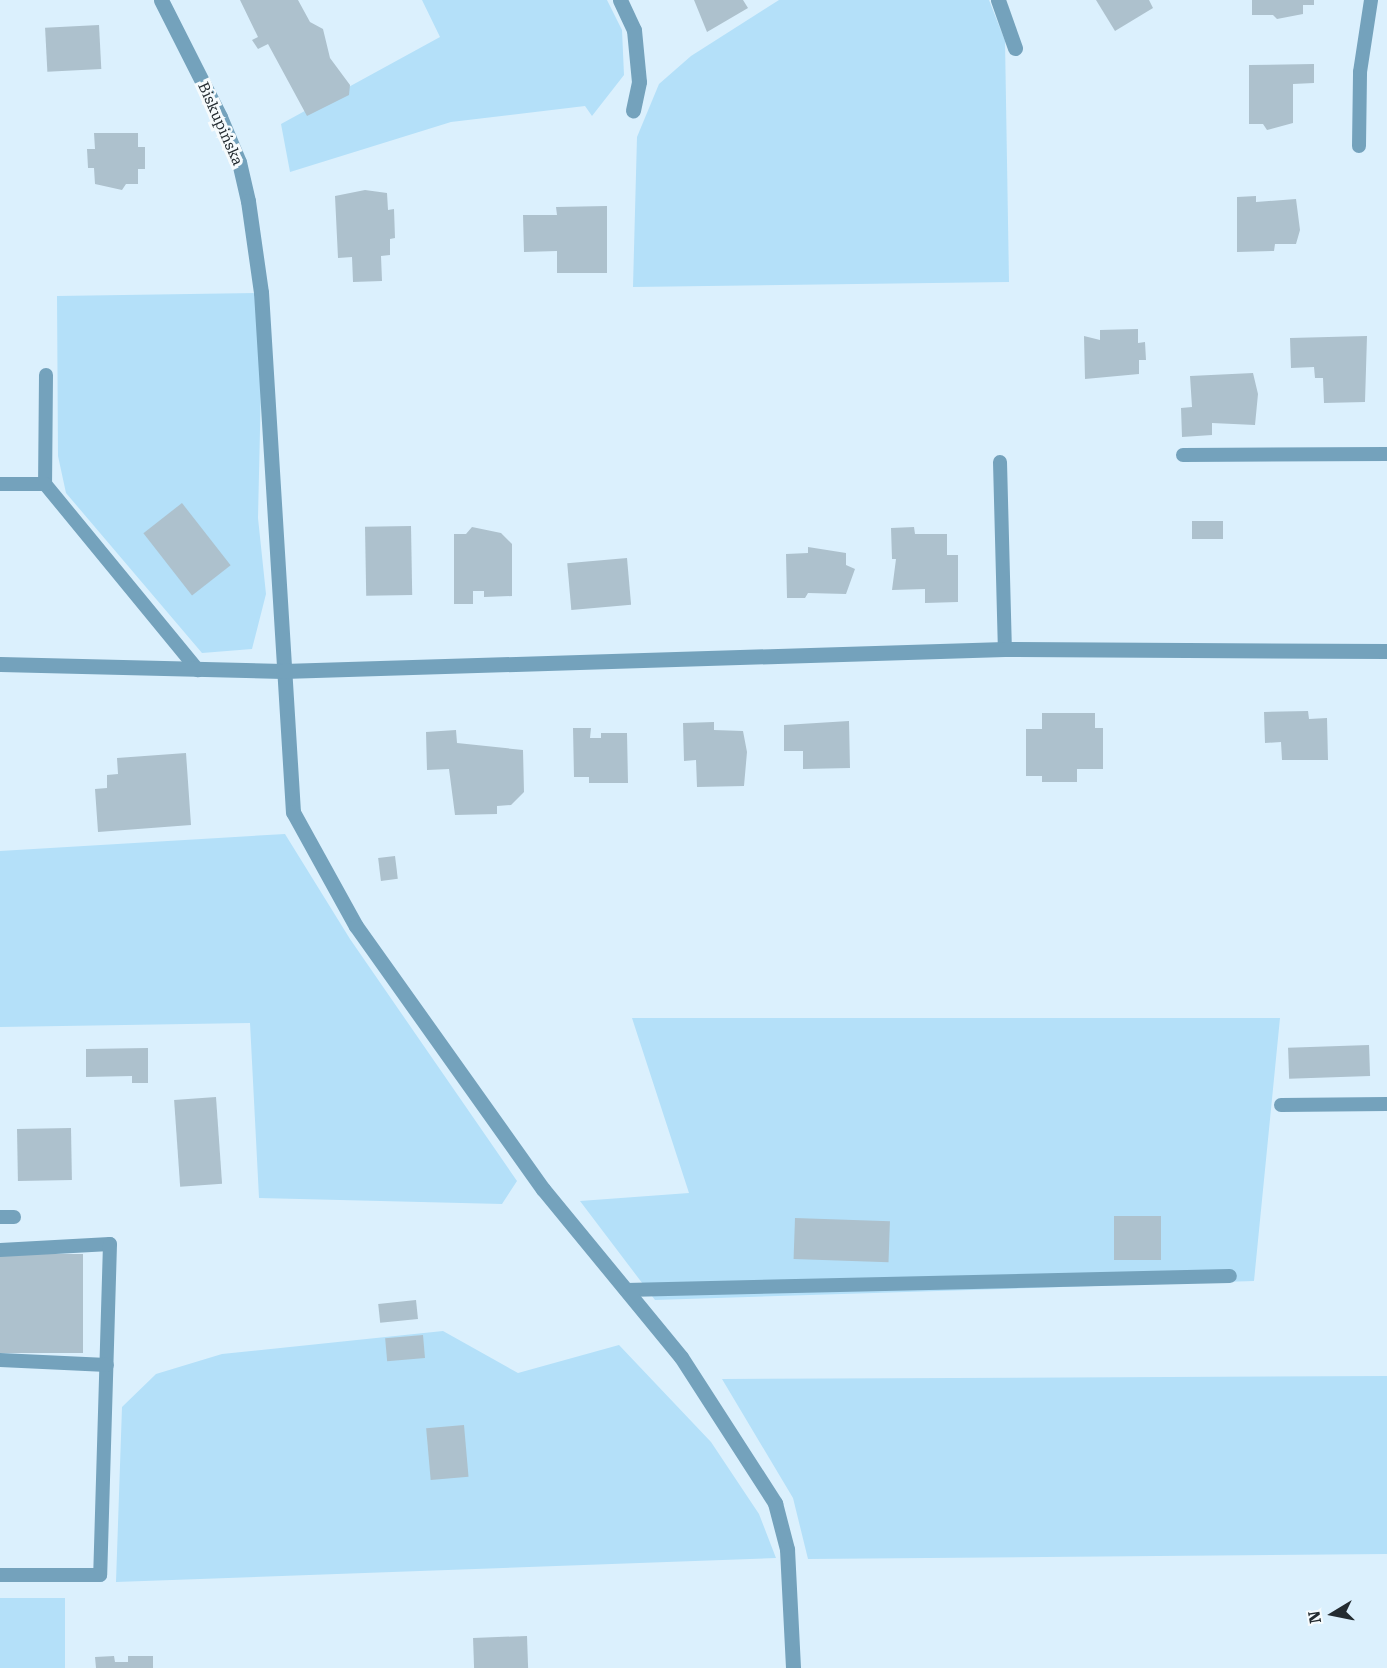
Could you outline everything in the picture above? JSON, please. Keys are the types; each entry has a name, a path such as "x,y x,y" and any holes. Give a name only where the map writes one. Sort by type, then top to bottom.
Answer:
{"street":[{"name":"Biskupińska","path":"161,0 239,162 261,292 293,812 357,926 523,1162 681,1357 775,1503 787,1549 793,1668"},
{"path":"620,0 634,30 639,82 633,110"},
{"path":"998,0 1015,48"},
{"path":"0,664 283,671 1005,649 1387,651"}],"lane":[{"path":"1359,146 1360,72 1371,0"},
{"path":"46,375 45,484 198,670"},
{"path":"1183,455 1387,454"},
{"path":"1000,462 1005,649"},
{"path":"0,484 45,484"},
{"path":"1281,1105 1387,1104"},
{"path":"0,1250 110,1244 100,1575 0,1575"},
{"path":"626,1290 1230,1276"},
{"path":"0,1360 107,1365"}],"shaded area":[{"path":"422,0 607,0 622,30 624,75 592,116 585,106 451,122 290,172 281,124 440,37"},
{"path":"779,0 989,0 1005,41 1009,282 633,287 637,137 659,84 691,56"},
{"path":"256,293 261,386 258,518 266,594 252,649 202,653 66,493 58,456 57,296"},
{"path":"285,834 350,939 517,1181 502,1204 259,1198 250,1023 0,1027 0,851"},
{"path":"632,1018 1280,1018 1254,1281 655,1300 580,1201 689,1193"},
{"path":"443,1331 518,1373 619,1345 711,1442 759,1514 776,1558 116,1582 122,1407 156,1374 222,1354"},
{"path":"1387,1376 1387,1554 808,1559 793,1498 722,1379"},
{"path":"0,1598 65,1598 65,1668 0,1668"}],"building":[{"path":"240,0 298,0 310,22 323,29 330,58 350,85 349,95 307,116 268,44 258,49 252,40 258,37"},
{"path":"694,0 743,0 748,8 707,32"},
{"path":"1096,0 1149,0 1153,8 1115,31"},
{"path":"1252,0 1314,0 1314,5 1303,5 1303,14 1277,19 1273,15 1252,15"},
{"path":"99,25 101,69 47,72 45,28"},
{"path":"1314,64 1314,83 1293,84 1293,123 1267,130 1263,124 1249,124 1249,65"},
{"path":"94,133 138,133 138,147 145,147 145,169 138,169 138,184 126,184 122,190 95,184 94,168 88,168 87,149 95,149"},
{"path":"365,190 387,193 388,210 394,209 395,238 390,239 390,255 381,256 382,281 353,282 352,257 338,258 335,196"},
{"path":"1256,196 1256,202 1296,199 1300,230 1296,244 1275,244 1274,251 1237,252 1237,197"},
{"path":"607,206 607,273 557,273 557,251 524,252 523,215 557,215 556,207"},
{"path":"1138,329 1138,343 1145,342 1146,360 1139,360 1139,374 1085,379 1084,336 1100,340 1100,330"},
{"path":"1367,336 1365,402 1324,403 1323,378 1315,378 1314,367 1291,368 1290,338"},
{"path":"1253,373 1258,394 1255,425 1212,423 1212,435 1182,437 1181,408 1192,407 1190,376"},
{"path":"182,503 231,565 192,595 143,533"},
{"path":"1192,521 1223,521 1223,539 1192,539"},
{"path":"411,526 412,595 366,596 365,527"},
{"path":"472,527 501,533 512,544 512,596 484,597 484,591 473,591 473,604 454,604 454,534 466,534"},
{"path":"914,527 915,534 947,534 947,555 958,555 958,602 925,603 925,589 892,590 896,559 892,559 891,528"},
{"path":"808,547 846,553 846,565 855,569 846,594 808,593 805,598 787,598 786,554 808,553"},
{"path":"627,558 631,605 571,610 567,563"},
{"path":"1308,711 1309,719 1327,718 1328,760 1282,760 1281,742 1265,743 1264,712"},
{"path":"1042,713 1095,713 1095,728 1103,728 1103,769 1077,769 1077,782 1042,782 1042,776 1026,776 1026,729 1042,729"},
{"path":"849,721 850,768 803,769 803,751 784,751 784,725"},
{"path":"714,722 714,730 743,731 747,752 744,786 697,787 696,760 684,761 683,723"},
{"path":"573,728 591,728 590,738 601,738 601,733 627,733 628,783 589,783 589,777 574,777"},
{"path":"456,730 457,743 523,750 524,792 511,805 497,806 497,814 455,815 449,769 427,770 426,732"},
{"path":"186,753 191,825 98,832 95,789 107,788 107,775 118,774 117,758"},
{"path":"395,856 398,879 381,881 378,858"},
{"path":"1369,1045 1370,1076 1289,1079 1288,1048"},
{"path":"148,1048 148,1083 132,1083 132,1076 86,1077 86,1049"},
{"path":"216,1097 222,1184 180,1187 174,1100"},
{"path":"71,1128 72,1180 18,1181 17,1129"},
{"path":"1114,1216 1161,1216 1161,1260 1114,1260"},
{"path":"795,1218 890,1221 889,1262 794,1259"},
{"path":"0,1254 83,1254 83,1353 0,1353"},
{"path":"416,1300 418,1319 380,1323 378,1304"},
{"path":"423,1335 425,1358 387,1361 385,1338"},
{"path":"464,1425 469,1477 431,1480 426,1428"},
{"path":"527,1636 528,1668 474,1668 473,1638"},
{"path":"114,1656 115,1662 128,1662 128,1656 153,1656 153,1668 96,1668 95,1657"}]}
